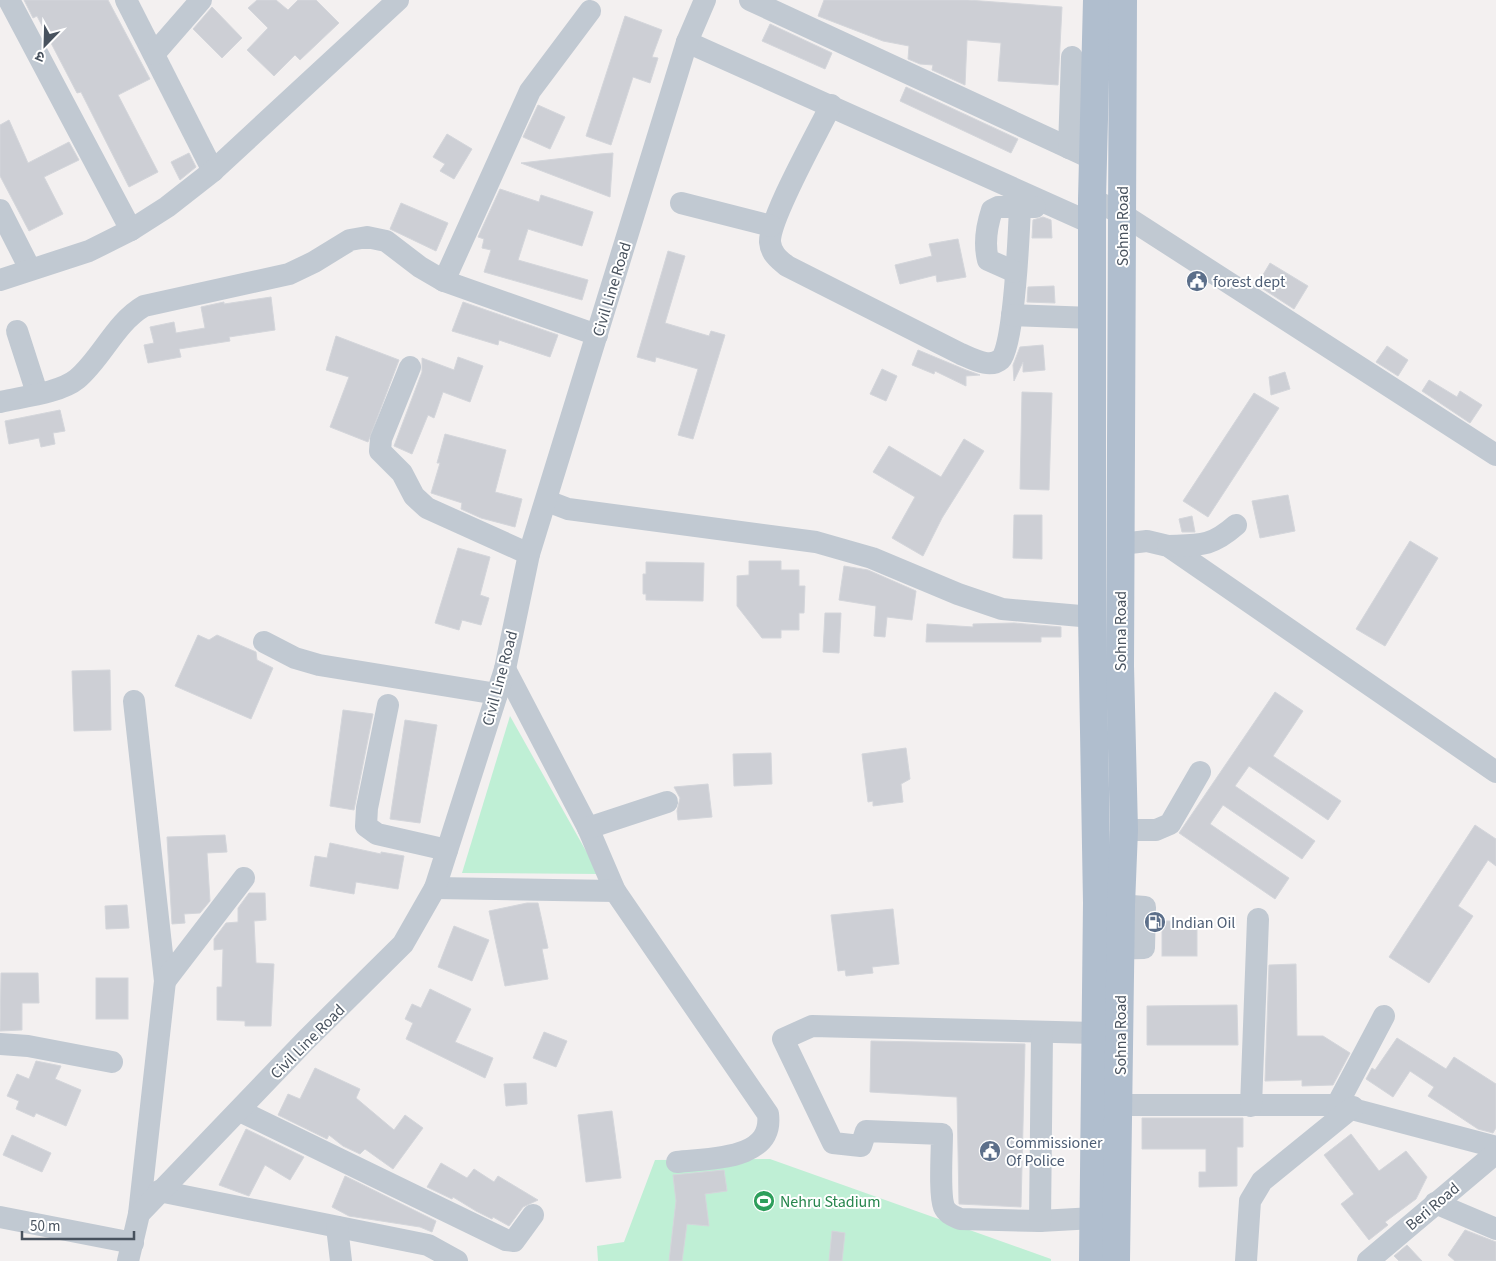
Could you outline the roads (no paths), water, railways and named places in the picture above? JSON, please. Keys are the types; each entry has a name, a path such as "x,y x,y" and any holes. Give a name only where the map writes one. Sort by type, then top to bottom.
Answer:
{"main road":[{"name":"Sohna Road","path":"1093,1261 1105,1218 1119,1105 1108,949 1109,904 1092,617 1092,212 1081,154 1097,0"},
{"name":"Sohna Road","path":"1109,904 1124,830 1120,666 1123,0"},
{"name":"Sohna Road","path":"1108,949 1096,1033 1105,1218 1116,1261"}],"street":[{"path":"9,0 131,230"},
{"path":"126,0 213,172"},
{"path":"154,54 201,0"},
{"path":"0,280 89,251 131,230 167,207 213,172 397,0"},
{"path":"750,0 1081,154"},
{"name":"Civil Line Road","path":"131,1252 139,1214 305,1041 403,944 435,888 505,669 530,554 596,335 687,42 703,1"},
{"path":"444,281 530,91 590,11"},
{"path":"687,42 1054,207"},
{"path":"1072,57 1081,154"},
{"path":"831,106 772,226 772,250 778,259 787,266 961,354 984,363 996,363 1003,358 1012,316 1020,208"},
{"path":"682,203 772,226"},
{"path":"1015,272 988,260 987,228 992,210 998,207 1054,207 1122,214 1496,455"},
{"path":"0,210 30,269"},
{"path":"0,402 62,388 76,380 130,317 144,306 289,274 314,262 350,240 367,237 386,241 420,267 444,281 596,335"},
{"path":"1012,316 1093,318"},
{"path":"17,332 37,393"},
{"path":"410,367 380,440 380,451 402,473 414,496 426,508 530,554"},
{"path":"547,501 576,510 816,542 872,558 958,594 1002,609 1092,617"},
{"path":"1121,544 1147,541 1168,546 1208,544 1222,537 1236,525"},
{"path":"1168,546 1496,772"},
{"path":"264,642 295,658 319,665 497,694"},
{"path":"505,669 588,828 615,891 768,1114 770,1124 766,1134 756,1147 744,1154 677,1162"},
{"path":"134,702 165,981 139,1214"},
{"path":"388,705 367,808 366,826 377,834 447,850"},
{"path":"1124,830 1156,830 1170,824 1200,772"},
{"path":"588,828 667,802"},
{"path":"165,981 244,878"},
{"path":"435,888 615,891"},
{"path":"1108,949 1144,948 1145,907 1109,904"},
{"path":"1251,1106 1258,919"},
{"path":"1246,1261 1250,1201 1262,1181 1345,1106 1384,1016"},
{"path":"1096,1033 812,1026 783,1039 833,1143 861,1146 866,1131 942,1134 943,1200 944,1207 948,1213 960,1219 1040,1221 1105,1218"},
{"path":"1040,1221 1042,1033"},
{"path":"0,1044 28,1046 112,1062"},
{"path":"1119,1105 1345,1106 1496,1147"},
{"path":"240,1110 506,1240 514,1241 533,1215"},
{"name":"Beri Road","path":"1368,1261 1496,1153"},
{"path":"159,1191 428,1245 457,1261"},
{"path":"1435,1203 1496,1229"},
{"path":"0,1216 131,1252"},
{"path":"337,1227 340,1261"}],"place":[{"name":"forest dept","path":"1197,281"},
{"name":"Indian Oil","path":"1155,922"},
{"name":"Commissioner Of Police","path":"990,1151"},
{"name":"Nehru Stadium","path":"764,1201"}]}
